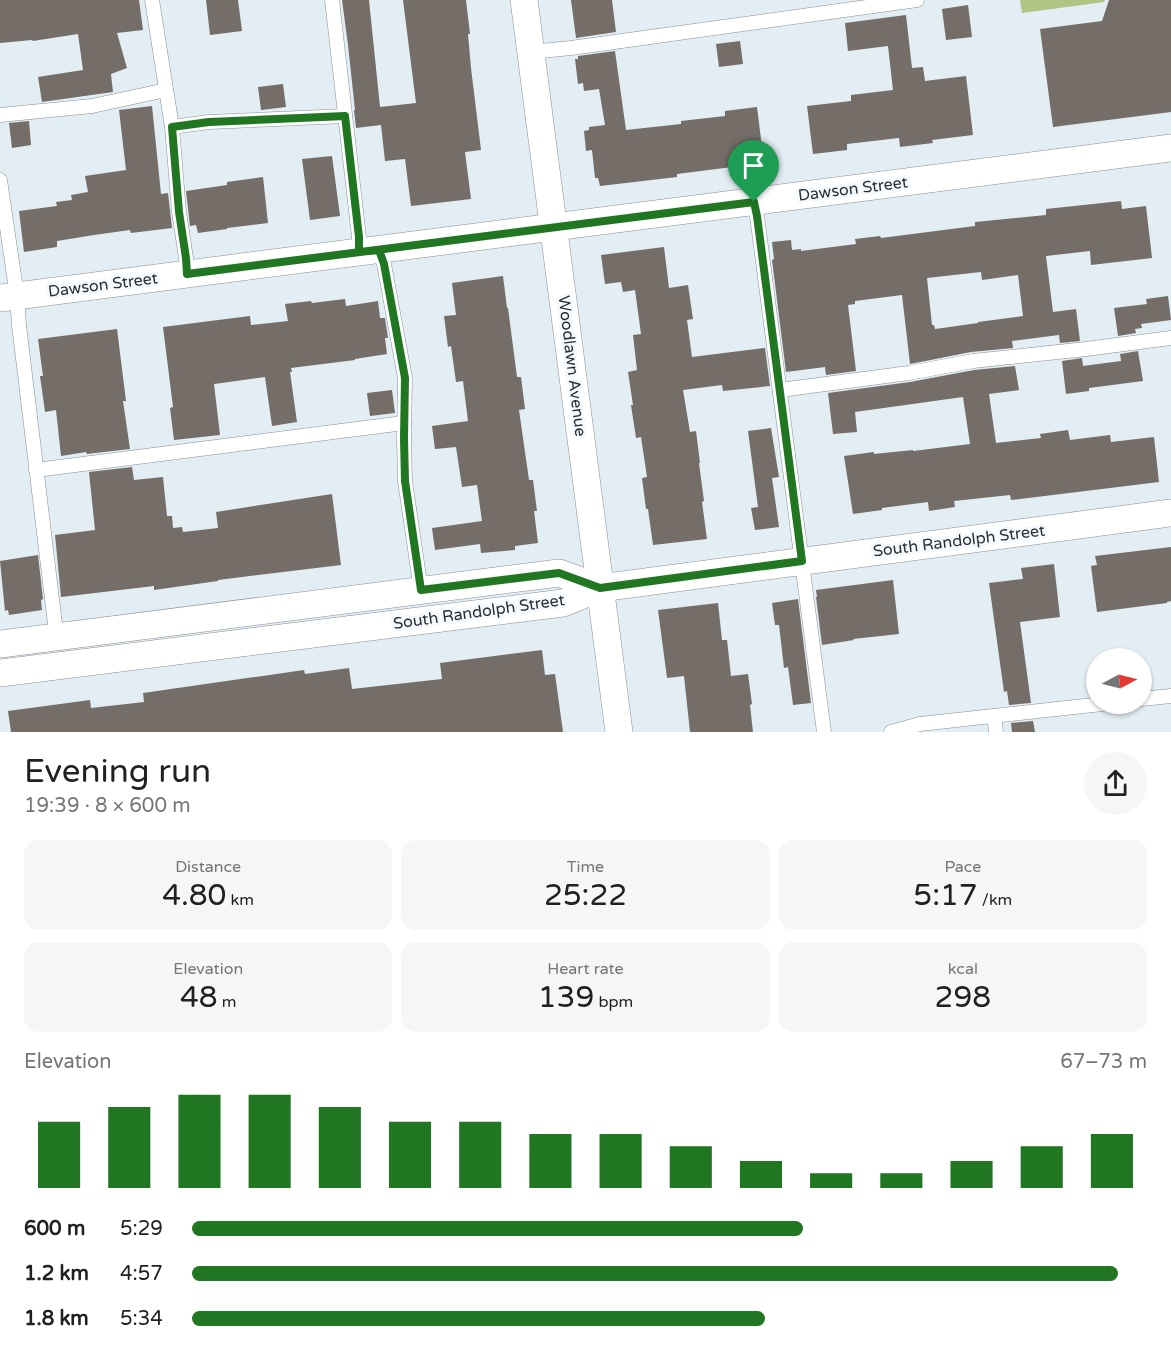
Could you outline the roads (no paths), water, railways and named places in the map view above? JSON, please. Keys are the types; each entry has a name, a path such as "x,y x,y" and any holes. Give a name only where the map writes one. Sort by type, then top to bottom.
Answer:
{"street":[{"name":"Woodlawn Avenue","path":"524,0 619,732"},
{"name":"Dawson Street","path":"9,297 1171,148"},
{"name":"South Randolph Street","path":"0,673 563,603 600,588 1171,513"},
{"path":"0,644 559,573 600,588"}],"lane":[{"path":"152,0 172,127 187,274"},
{"path":"332,0 359,237 369,251 384,264 405,378 405,481 421,590"},
{"path":"531,52 917,0"},
{"path":"0,115 92,106 166,90"},
{"path":"172,127 209,122 345,116"},
{"path":"0,180 9,297 20,336 55,624"},
{"path":"754,202 824,732"},
{"path":"780,390 973,362 1171,338"},
{"path":"36,470 404,423"},
{"path":"1152,698 1171,696"},
{"path":"891,732 920,724 1086,706"},
{"path":"994,716 996,732"}]}
